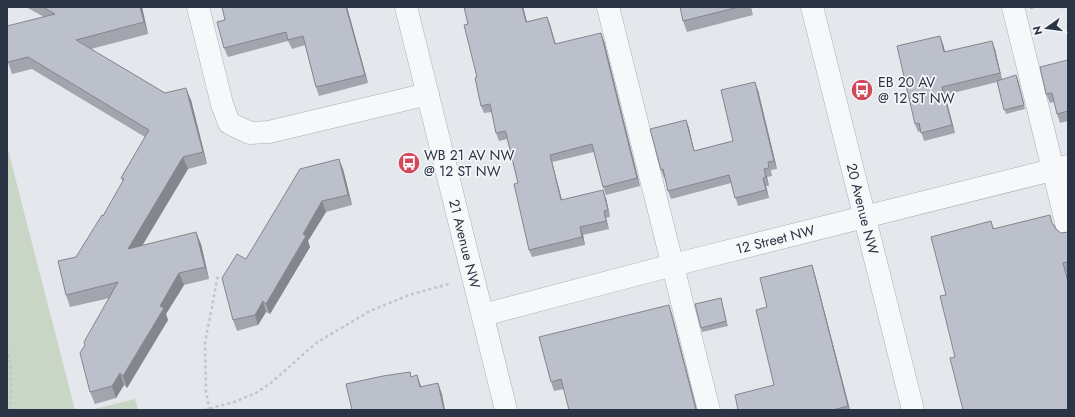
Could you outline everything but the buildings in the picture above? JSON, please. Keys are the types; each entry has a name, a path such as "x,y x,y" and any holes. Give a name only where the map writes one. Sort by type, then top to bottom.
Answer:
{"street":[{"path":"198,7 222,104 229,124 250,133 269,132 428,94"},
{"name":"21 Avenue NW","path":"406,7 506,410"},
{"path":"608,7 709,410"},
{"name":"20 Avenue NW","path":"812,7 913,410"},
{"path":"1013,7 1060,168 1068,230"},
{"name":"12 Street NW","path":"483,315 673,265 1060,168"}],"path":[{"path":"210,409 206,392 205,343 218,275"},
{"path":"204,410 234,402 256,393 272,382 316,343 370,311 409,295 453,283"},
{"path":"7,348 10,359 11,374 10,410"}],"green space":[{"path":"7,146 75,410 7,410"},
{"path":"135,399 138,410 90,410"}],"place":[{"name":"EB 20 AV @ 12 ST NW","path":"862,90"},
{"name":"WB 21 AV NW @ 12 ST NW","path":"409,163"}]}
